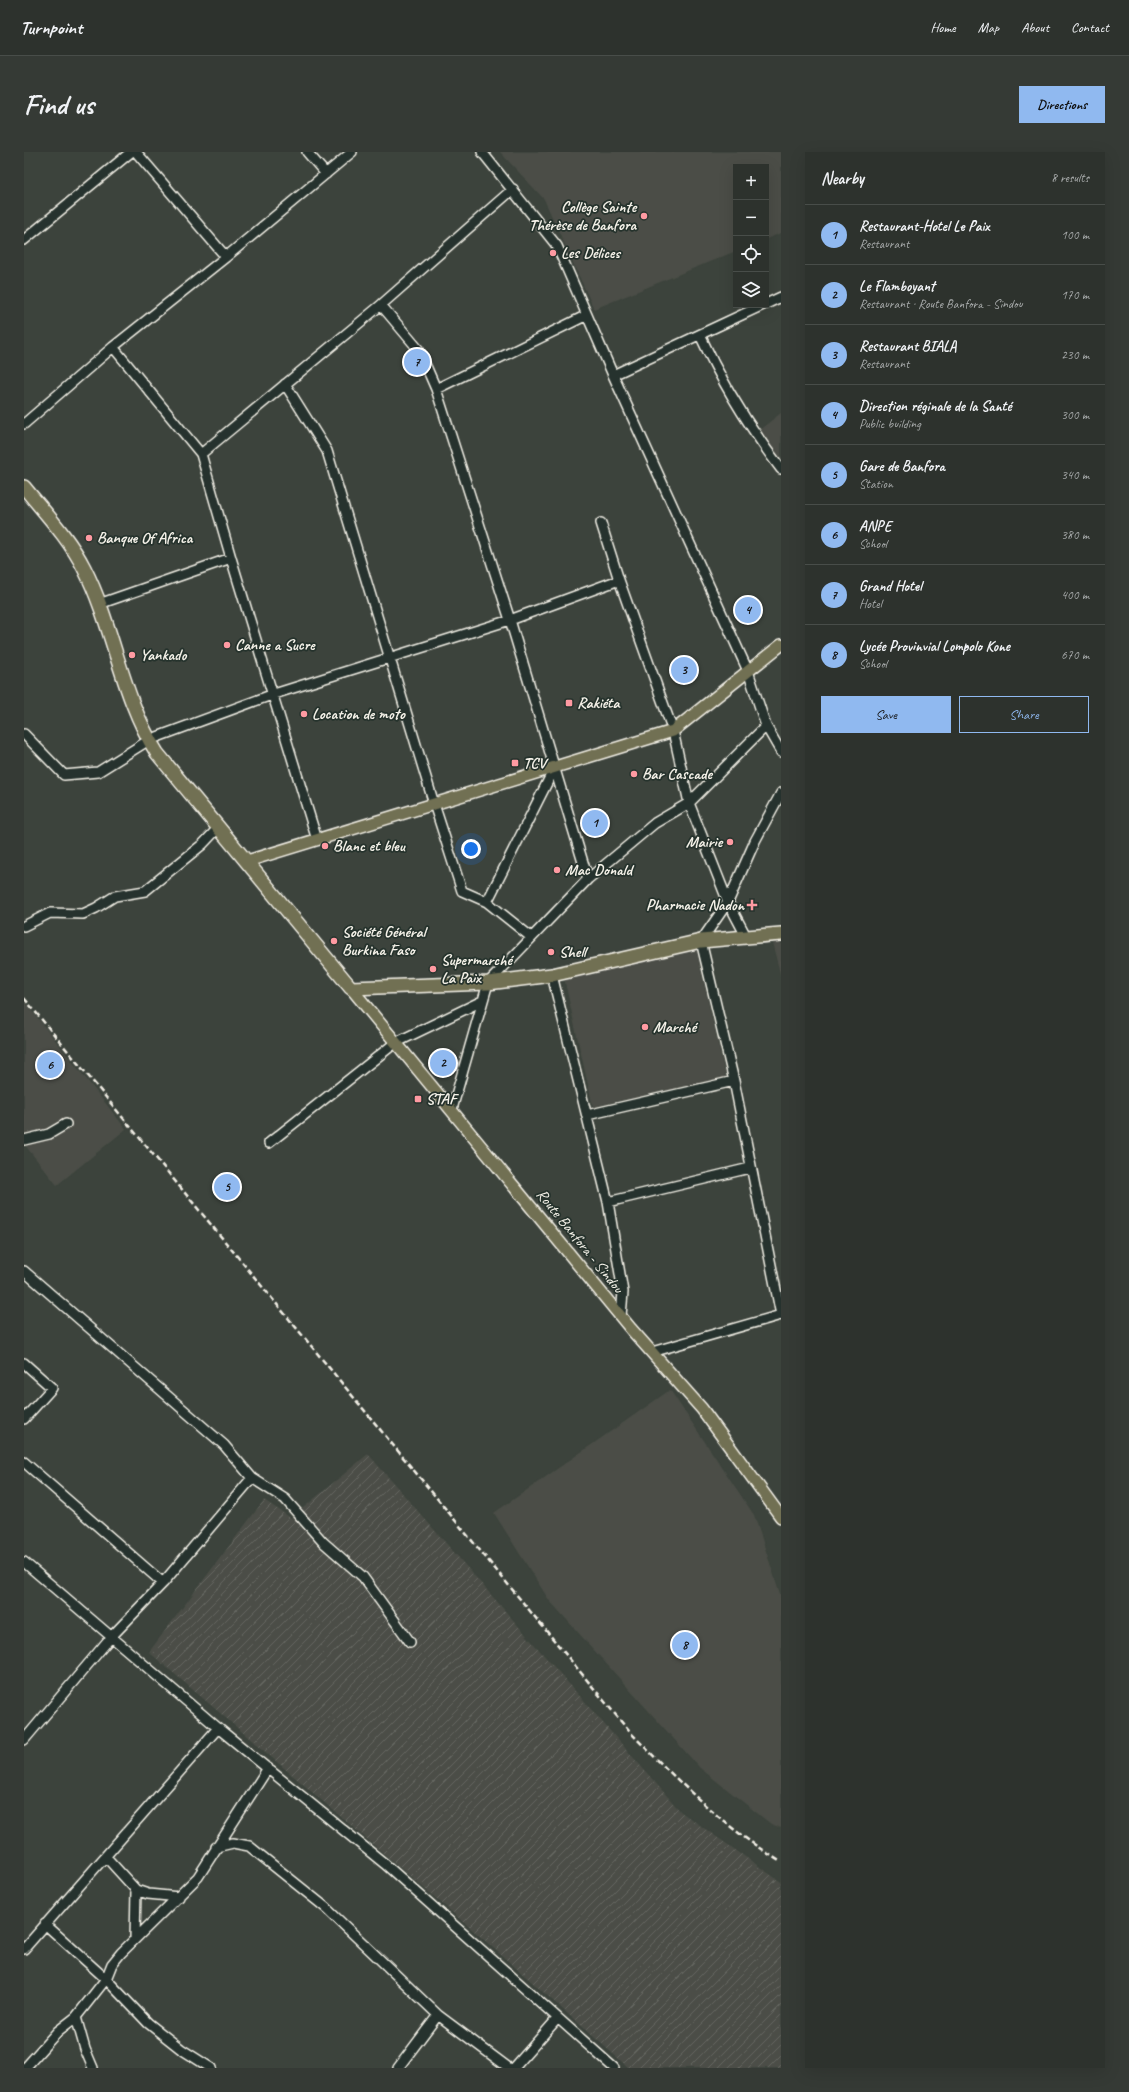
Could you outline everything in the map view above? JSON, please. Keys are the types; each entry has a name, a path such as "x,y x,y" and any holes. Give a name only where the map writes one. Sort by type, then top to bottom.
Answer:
{"highway":[{"path":"24,487 75,551 85,569 99,604 128,693 149,740 157,752 351,988 488,984 552,974 701,941 781,934"}],"main road":[{"path":"247,861 673,731 781,645"},
{"name":"Route Banfora - Sindou","path":"351,988 621,1316 712,1422 781,1517"}],"street":[{"path":"25,237 131,152"},
{"path":"136,152 226,257"},
{"path":"307,152 326,174"},
{"path":"24,424 113,347 226,257 352,152"},
{"path":"482,152 557,246 613,375 748,671 766,726 781,752"},
{"path":"201,454 382,305 512,190"},
{"path":"769,302 781,296"},
{"path":"382,305 419,350 436,389 556,767 588,879"},
{"path":"613,375 757,308"},
{"path":"436,389 587,315"},
{"path":"700,335 714,365 752,431 781,469"},
{"path":"113,347 201,454 230,558 274,694 316,840"},
{"path":"285,384 327,451 391,657 434,804 462,891 487,902 531,937"},
{"path":"601,523 619,580 673,731 689,803 728,902 747,938"},
{"path":"99,604 230,558"},
{"path":"24,734 64,775 98,772 149,740 274,694 510,620 619,580"},
{"path":"452,1109 488,984 531,937 588,879 655,823 689,803 766,726"},
{"path":"487,902 556,767"},
{"path":"652,1352 781,1315 750,1168 734,1081 701,941 728,902 755,841 781,794"},
{"path":"24,926 50,913 83,914 115,896 145,891 198,848 219,827"},
{"path":"552,974 608,1202 623,1292 621,1316"},
{"path":"270,1143 395,1043 482,1001"},
{"path":"587,1115 734,1081"},
{"path":"24,1140 49,1134 66,1124"},
{"path":"608,1202 750,1168"},
{"path":"24,1270 224,1445 252,1478 285,1500 323,1542 362,1577 410,1642"},
{"path":"24,1363 52,1388 24,1419"},
{"path":"24,1462 163,1583"},
{"path":"24,1740 111,1637 163,1583 252,1478"},
{"path":"24,1562 218,1728 385,1864 557,2019 614,2068"},
{"path":"24,1949 218,1728"},
{"path":"25,2068 58,2031 76,2017 106,1979 112,1964 200,1874 268,1768"},
{"path":"216,1847 233,1843 249,1846 325,1907 438,2015 509,2068"},
{"path":"106,1857 136,1890 148,1894 179,1897"},
{"path":"135,1939 136,1890"},
{"path":"45,1924 106,1979 148,2023 166,2038 211,2068"},
{"path":"398,2068 438,2015"},
{"path":"76,2017 85,2049 93,2068"},
{"path":"514,2068 557,2019"}],"shaded area":[{"name":"Collège Sainte Thérèse de Banfora","path":"500,152 781,152 781,233 769,238 769,164 733,164 733,252 594,309 544,199"},
{"path":"781,413 781,460 758,431"},
{"path":"781,941 781,977 772,942"},
{"name":"Marché","path":"696,948 726,1077 593,1107 564,978"},
{"path":"24,1001 126,1129 57,1185 24,1144"},
{"path":"670,1390 754,1515 781,1597 781,1828 771,1824 700,1768 549,1600 494,1513"},
{"path":"368,1454 681,1812 781,1882 781,2068 629,2068 482,1938 149,1652 264,1500 291,1518"}],"railway":[{"path":"24,998 629,1731 720,1818 759,1848 781,1862"}],"place":[{"name":"Collège Sainte Thérèse de Banfora","path":"644,216"},
{"name":"Les Délices","path":"553,253"},
{"name":"Grand Hotel","path":"417,362"},
{"name":"Banque Of Africa","path":"89,538"},
{"name":"Direction réginale de la Santé","path":"748,610"},
{"name":"Canne a Sucre","path":"227,645"},
{"name":"Yankado","path":"132,655"},
{"name":"Restaurant BIALA","path":"684,670"},
{"name":"Rakiéta","path":"569,703"},
{"name":"Location de moto","path":"304,714"},
{"name":"TCV","path":"515,763"},
{"name":"Bar Cascade","path":"634,774"},
{"name":"Restaurant-Hotel Le Paix","path":"595,823"},
{"name":"Mairie","path":"730,842"},
{"name":"Blanc et bleu","path":"325,846"},
{"name":"Mac Donald","path":"557,870"},
{"name":"Pharmacie Nadon","path":"752,905"},
{"name":"Société Général Burkina Faso","path":"334,941"},
{"name":"Shell","path":"551,952"},
{"name":"Supermarché La Paix","path":"433,969"},
{"name":"Marché","path":"645,1027"},
{"name":"Le Flamboyant","path":"443,1063"},
{"name":"ANPE","path":"50,1065"},
{"name":"STAF","path":"418,1099"},
{"name":"Gare de Banfora","path":"227,1187"},
{"name":"Lycée Provinvial Lompolo Kone","path":"685,1645"}]}
